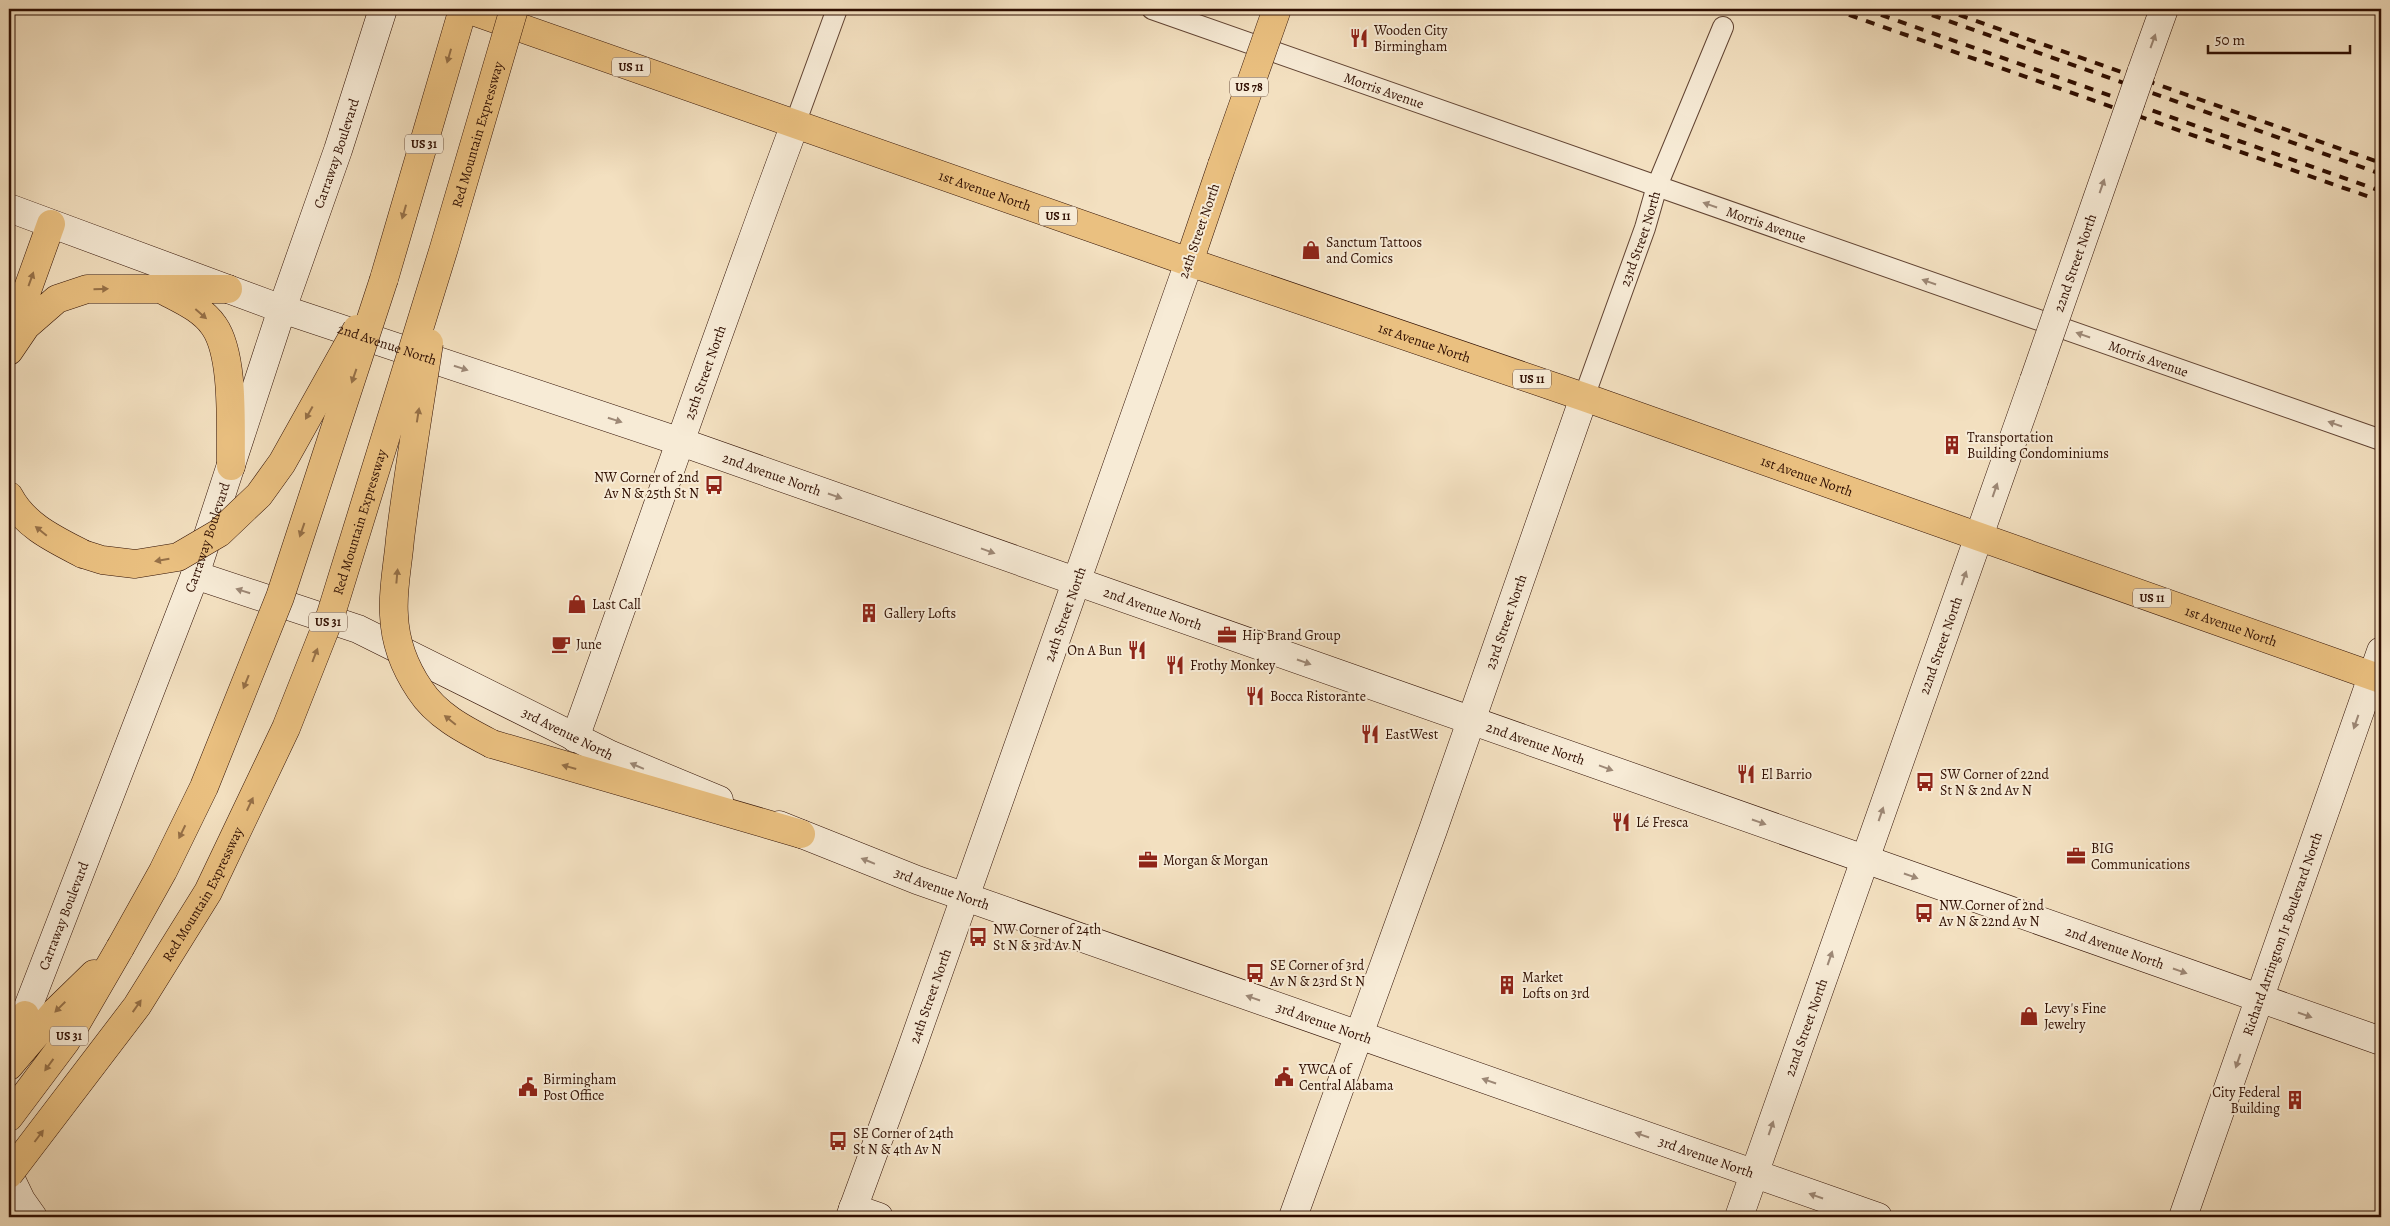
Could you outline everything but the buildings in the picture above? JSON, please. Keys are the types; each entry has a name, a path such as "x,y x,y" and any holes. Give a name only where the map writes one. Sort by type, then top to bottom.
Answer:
{"main road":[{"name":"Carraway Boulevard","path":"9,1057 195,575 282,308 338,150 383,9"},
{"name":"US 31","path":"9,1117 66,1041 163,871 204,787 280,597 384,279 463,9"},
{"name":"1st Avenue North","path":"467,9 1979,536 2378,668"},
{"name":"Red Mountain Expressway","path":"9,1174 137,1006 208,892 286,728 331,614 444,248 514,9"},
{"name":"24th Street North","path":"851,1213 910,1053 1277,9"},
{"name":"22nd Street North","path":"1739,1217 2164,9"},
{"name":"25th Street North","path":"575,738 682,442 734,288 795,124"},
{"name":"2nd Avenue North","path":"9,208 282,308 682,442 2381,1041"},
{"path":"9,342 51,224"},
{"path":"444,248 406,488 393,614 397,640 404,662 420,691 451,722 492,744 801,834"},
{"path":"9,496 14,506 43,534 83,554 102,560 135,564 178,557 218,533 237,518 259,495 282,464 384,279"},
{"path":"159,288 197,309 214,325 224,343 228,376 232,466"},
{"path":"9,350 26,326 58,299 87,289 228,289"},
{"name":"23rd Street North","path":"1293,1217 1433,830 1584,397"},
{"name":"3rd Avenue North","path":"195,575 358,629 611,755 917,880 1878,1217"},
{"name":"Richard Arrington Jr Boulevard North","path":"2183,1217 2259,998 2378,668"},
{"path":"9,1066 55,1012 120,948"},
{"path":"9,1038 25,1015"},
{"path":"9,1174 21,1200 33,1217"},
{"path":"851,1213 879,1217"}],"street":[{"name":"25th Street North","path":"795,124 837,9"},
{"name":"Morris Avenue","path":"1152,9 2381,440"},
{"name":"23rd Street North","path":"1584,397 1657,186 1723,27"}],"railway":[{"path":"1832,9 2381,201"},
{"path":"1864,9 2381,191"},
{"path":"1915,9 2381,174"},
{"path":"1942,9 2381,163"}],"place":[{"name":"Wooden City Birmingham","path":"1359,38"},
{"name":"Sanctum Tattoos and Comics","path":"1311,250"},
{"name":"Transportation Building Condominiums","path":"1952,445"},
{"name":"NW Corner of 2nd Av N & 25th St N","path":"714,485"},
{"name":"Last Call","path":"577,604"},
{"name":"Gallery Lofts","path":"869,613"},
{"name":"Hip Brand Group","path":"1227,635"},
{"name":"June","path":"561,644"},
{"name":"On A Bun","path":"1137,650"},
{"name":"Frothy Monkey","path":"1175,665"},
{"name":"Bocca Ristorante","path":"1255,696"},
{"name":"EastWest","path":"1370,734"},
{"name":"El Barrio","path":"1746,774"},
{"name":"SW Corner of 22nd St N & 2nd Av N","path":"1925,782"},
{"name":"Lé Fresca","path":"1621,822"},
{"name":"BIG Communications","path":"2076,856"},
{"name":"Morgan & Morgan","path":"1148,860"},
{"name":"NW Corner of 2nd Av N & 22nd Av N","path":"1924,913"},
{"name":"NW Corner of 24th St N & 3rd Av N","path":"978,937"},
{"name":"SE Corner of 3rd Av N & 23rd St N","path":"1255,973"},
{"name":"Market Lofts on 3rd","path":"1507,985"},
{"name":"Levy's Fine Jewelry","path":"2029,1016"},
{"name":"YWCA of Central Alabama","path":"1284,1077"},
{"name":"Birmingham Post Office","path":"528,1087"},
{"name":"City Federal Building","path":"2295,1100"},
{"name":"SE Corner of 24th St N & 4th Av N","path":"838,1141"}]}
